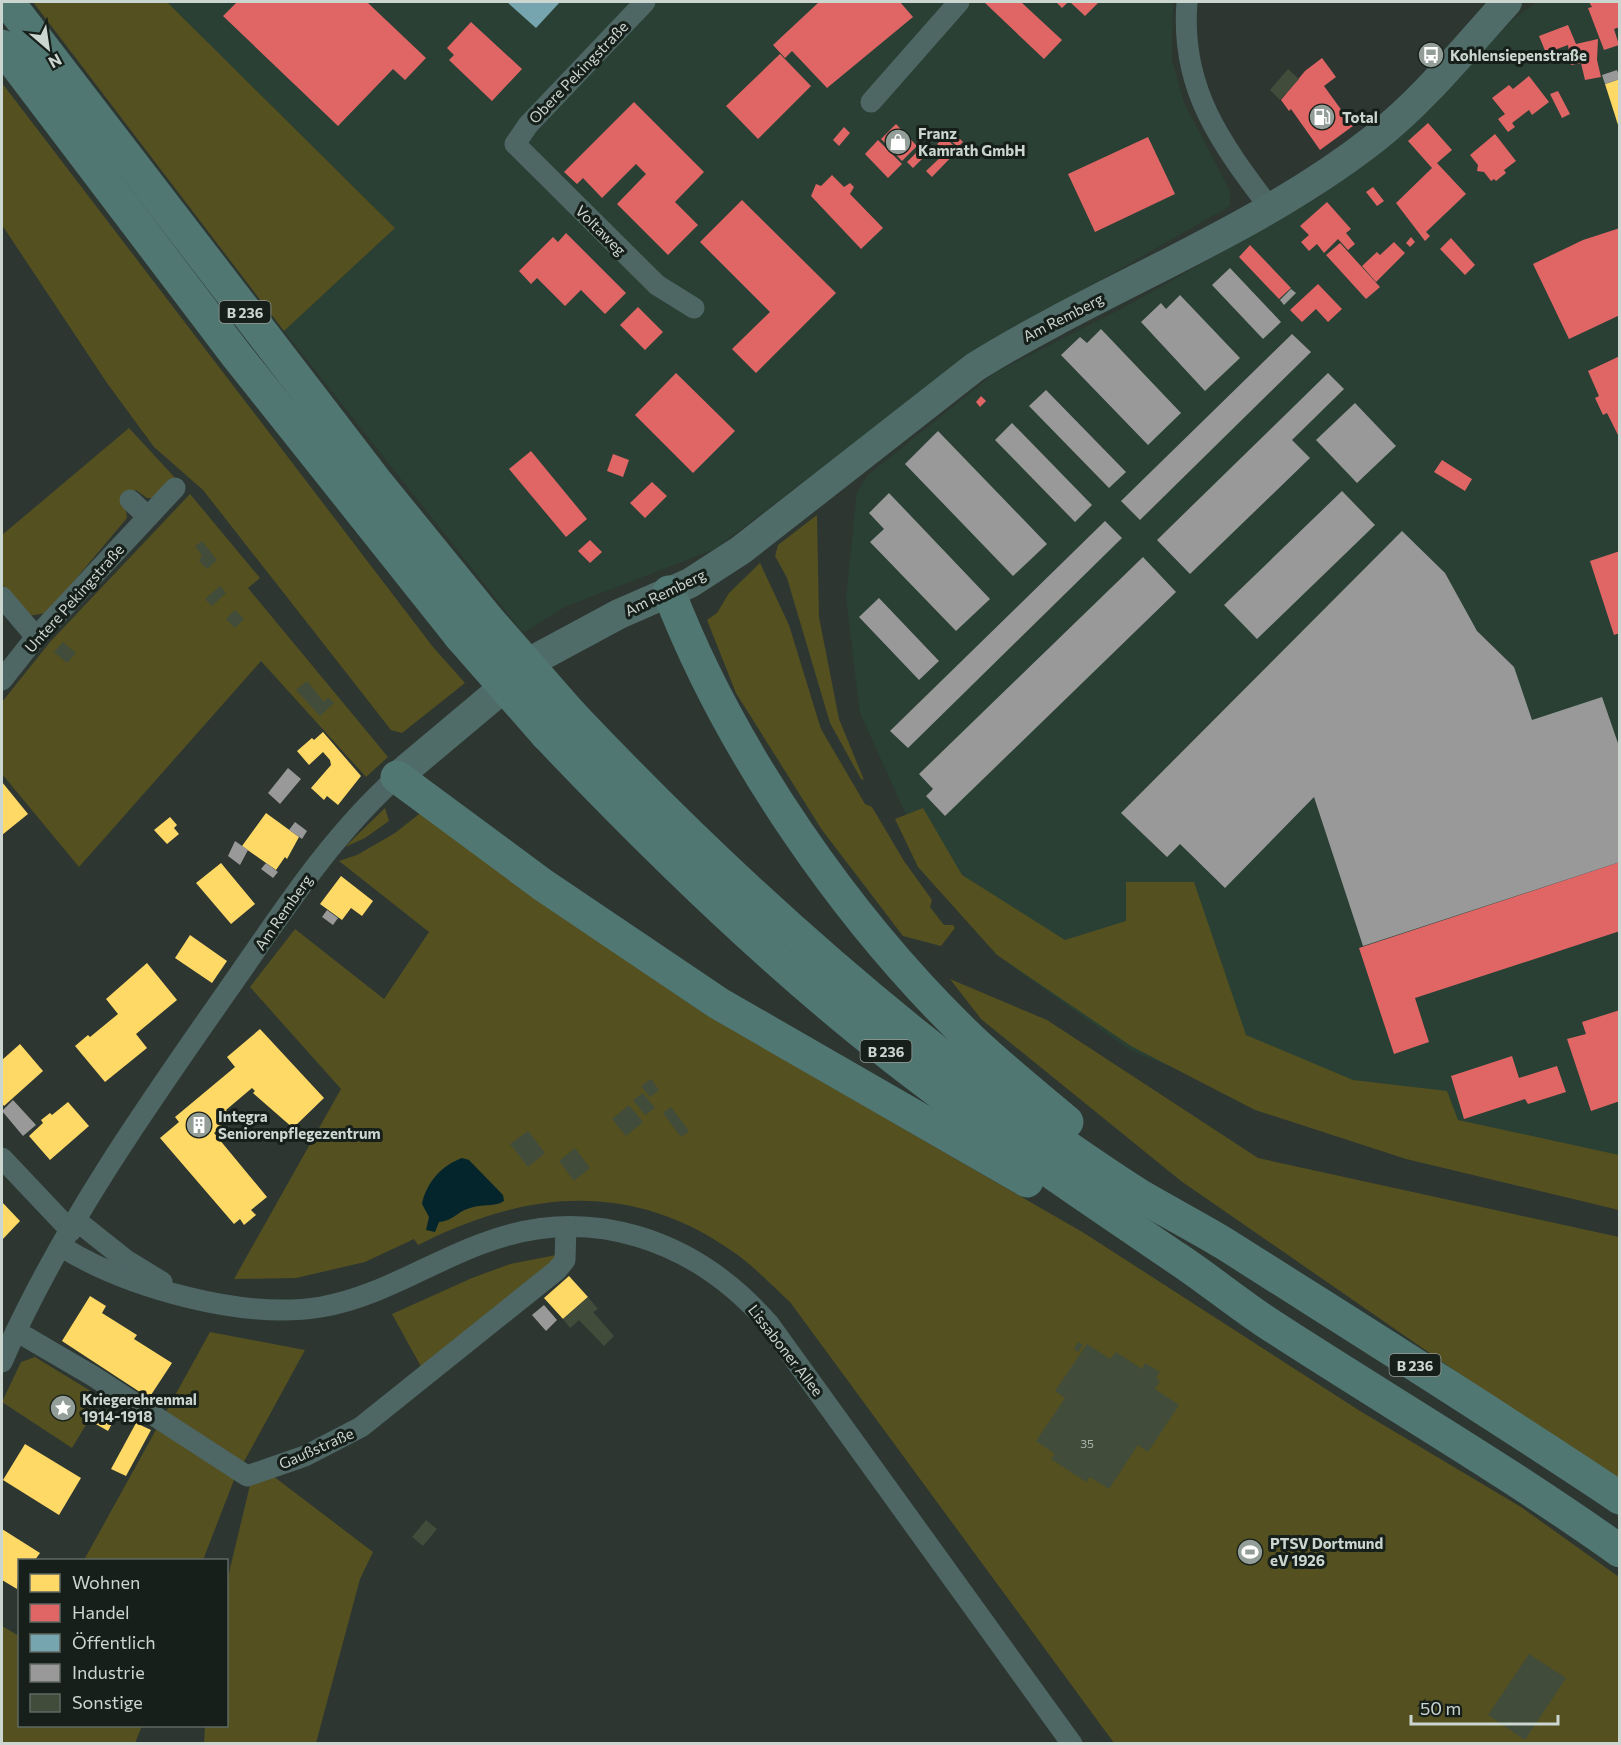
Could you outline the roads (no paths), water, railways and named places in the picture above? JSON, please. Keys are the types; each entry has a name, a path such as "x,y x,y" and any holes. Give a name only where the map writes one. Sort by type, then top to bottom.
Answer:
{"highway":[{"name":"B 236","path":"8,2 378,484 487,618 572,714 661,809 779,921 894,1018 1035,1124 1137,1194 1210,1235 1620,1498"},
{"name":"B 236","path":"2,46 237,356 460,636 547,735 674,867 843,1017 934,1090 1028,1158 1264,1320 1441,1432 1620,1551"},
{"path":"669,592 713,691 748,751 806,843 886,947 974,1041 1020,1084 1154,1186 1210,1235"},
{"path":"397,777 543,885 718,1003 970,1146 1173,1273 1264,1320"}],"street":[{"name":"Obere Pekingstraße","path":"515,144 528,124 645,2"},
{"path":"870,102 958,2"},
{"path":"1187,2 1188,52 1196,85 1225,148 1270,208"},
{"name":"Am Remberg","path":"2,1362 16,1331 70,1233 174,1068 308,876 343,831 397,777 541,656 619,614 690,583 733,555 983,362 1017,341 1270,208 1323,176 1408,110 1507,2"},
{"name":"Voltaweg","path":"515,144 657,285 693,308"},
{"name":"Untere Pekingstraße","path":"2,680 36,638 175,488"},
{"path":"130,500 148,517"},
{"path":"2,597 36,638"},
{"path":"2,1158 70,1233"},
{"name":"Lissaboner Allee","path":"70,1233 86,1262 130,1280 241,1309 320,1307 391,1286 482,1243 525,1231 566,1227 610,1228 675,1249 707,1267 750,1302 787,1348 1072,1743"},
{"name":"Gaußstraße","path":"16,1331 93,1376 247,1476 305,1456 371,1420 557,1270 565,1260 566,1227"},
{"name":"Lissaboner Allee","path":"70,1233 126,1260 180,1293"}],"water":[{"path":"462,1158 469,1160 503,1195 504,1201 466,1209 448,1220 439,1222 435,1232 426,1230 429,1217 422,1204 427,1189 442,1170"}],"place":[{"name":"Kohlensiepenstraße","path":"1431,55"},
{"name":"Total","path":"1322,117"},
{"name":"Franz Kamrath GmbH","path":"898,142"},
{"name":"Integra Seniorenpflegezentrum","path":"199,1125"},
{"name":"Kriegerehrenmal 1914-1918","path":"63,1408"},
{"name":"PTSV Dortmund eV 1926","path":"1250,1552"}]}
